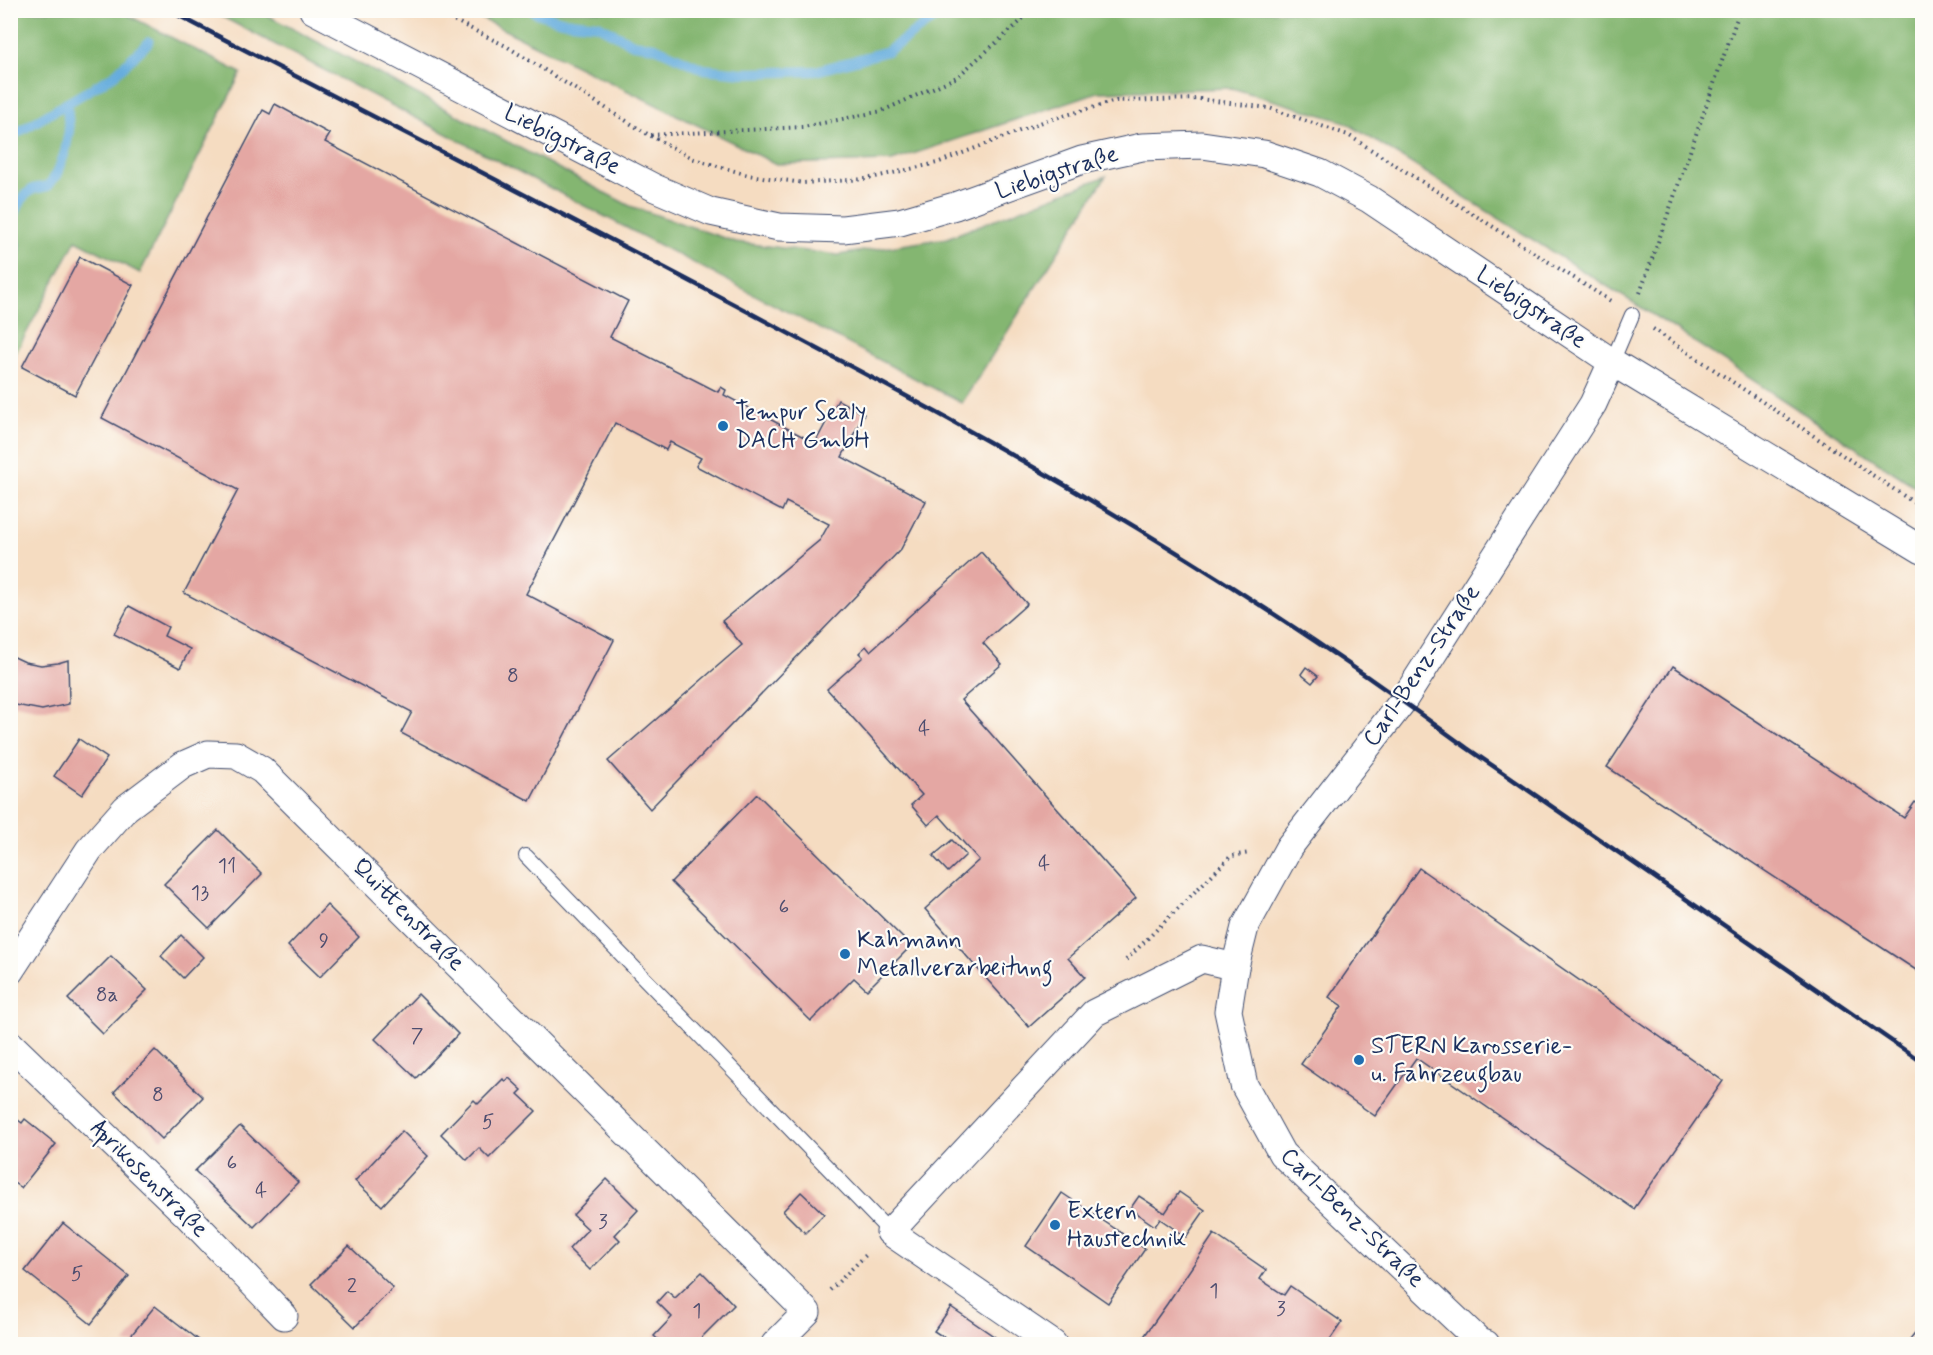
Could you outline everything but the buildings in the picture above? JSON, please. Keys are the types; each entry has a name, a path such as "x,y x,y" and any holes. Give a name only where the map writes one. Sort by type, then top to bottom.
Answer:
{"street":[{"name":"Liebigstraße","path":"313,10 655,188 711,212 779,227 843,229 900,222 955,206 1082,160 1142,147 1202,145 1264,154 1320,173 1369,199 1612,362 1923,550"},
{"name":"Carl-Benz-Straße","path":"1486,1344 1282,1154 1244,1085 1228,1011 1245,927 1289,847 1404,701 1593,404 1612,362"},
{"name":"Quittenstraße","path":"10,971 89,850 126,808 183,765 208,753 236,755 262,770 807,1312"},
{"path":"1053,1344 890,1232 1094,1013 1202,959 1235,968"},
{"name":"Aprikosenstraße","path":"10,1044 185,1213 284,1316"},
{"path":"775,1344 807,1312"}],"lane":[{"path":"1612,362 1632,315"},
{"path":"526,856 890,1232"}],"path":[{"path":"433,10 506,46 649,135 803,127 882,111 957,77 1020,22 1029,10"},
{"path":"1740,10 1632,315 1923,508"},
{"path":"1123,964 1231,856 1289,847"},
{"path":"807,1312 890,1232"}],"green space":[{"path":"11,11 120,11 241,73 140,273 76,240 11,362"},
{"path":"211,11 259,11 630,206 736,242 838,255 947,238 1106,176 962,403"},
{"path":"466,11 1922,11 1922,491 1661,320 1345,122 1232,88 1098,92 892,161 776,164"}],"water":[{"path":"11,222 19,241 20,251 11,270"}],"waterway":[{"path":"532,10 562,21 598,25 633,44 655,47 703,69 743,73 816,71 888,51 946,10"},
{"path":"10,137 113,76 149,42"},
{"path":"10,221 24,196 33,189 48,186 57,174 69,131 67,103"}],"railway":[{"path":"168,10 866,375 952,421 1100,506 1287,622 1348,663 1467,748 1922,1062"}],"place":[{"name":"Tempur Sealy DACH GmbH","path":"723,426"},
{"name":"Kahmann Metallverarbeitung","path":"845,954"},
{"name":"STERN Karosserie- u. Fahrzeugbau","path":"1359,1060"},
{"name":"Extern Haustechnik","path":"1055,1225"}]}
